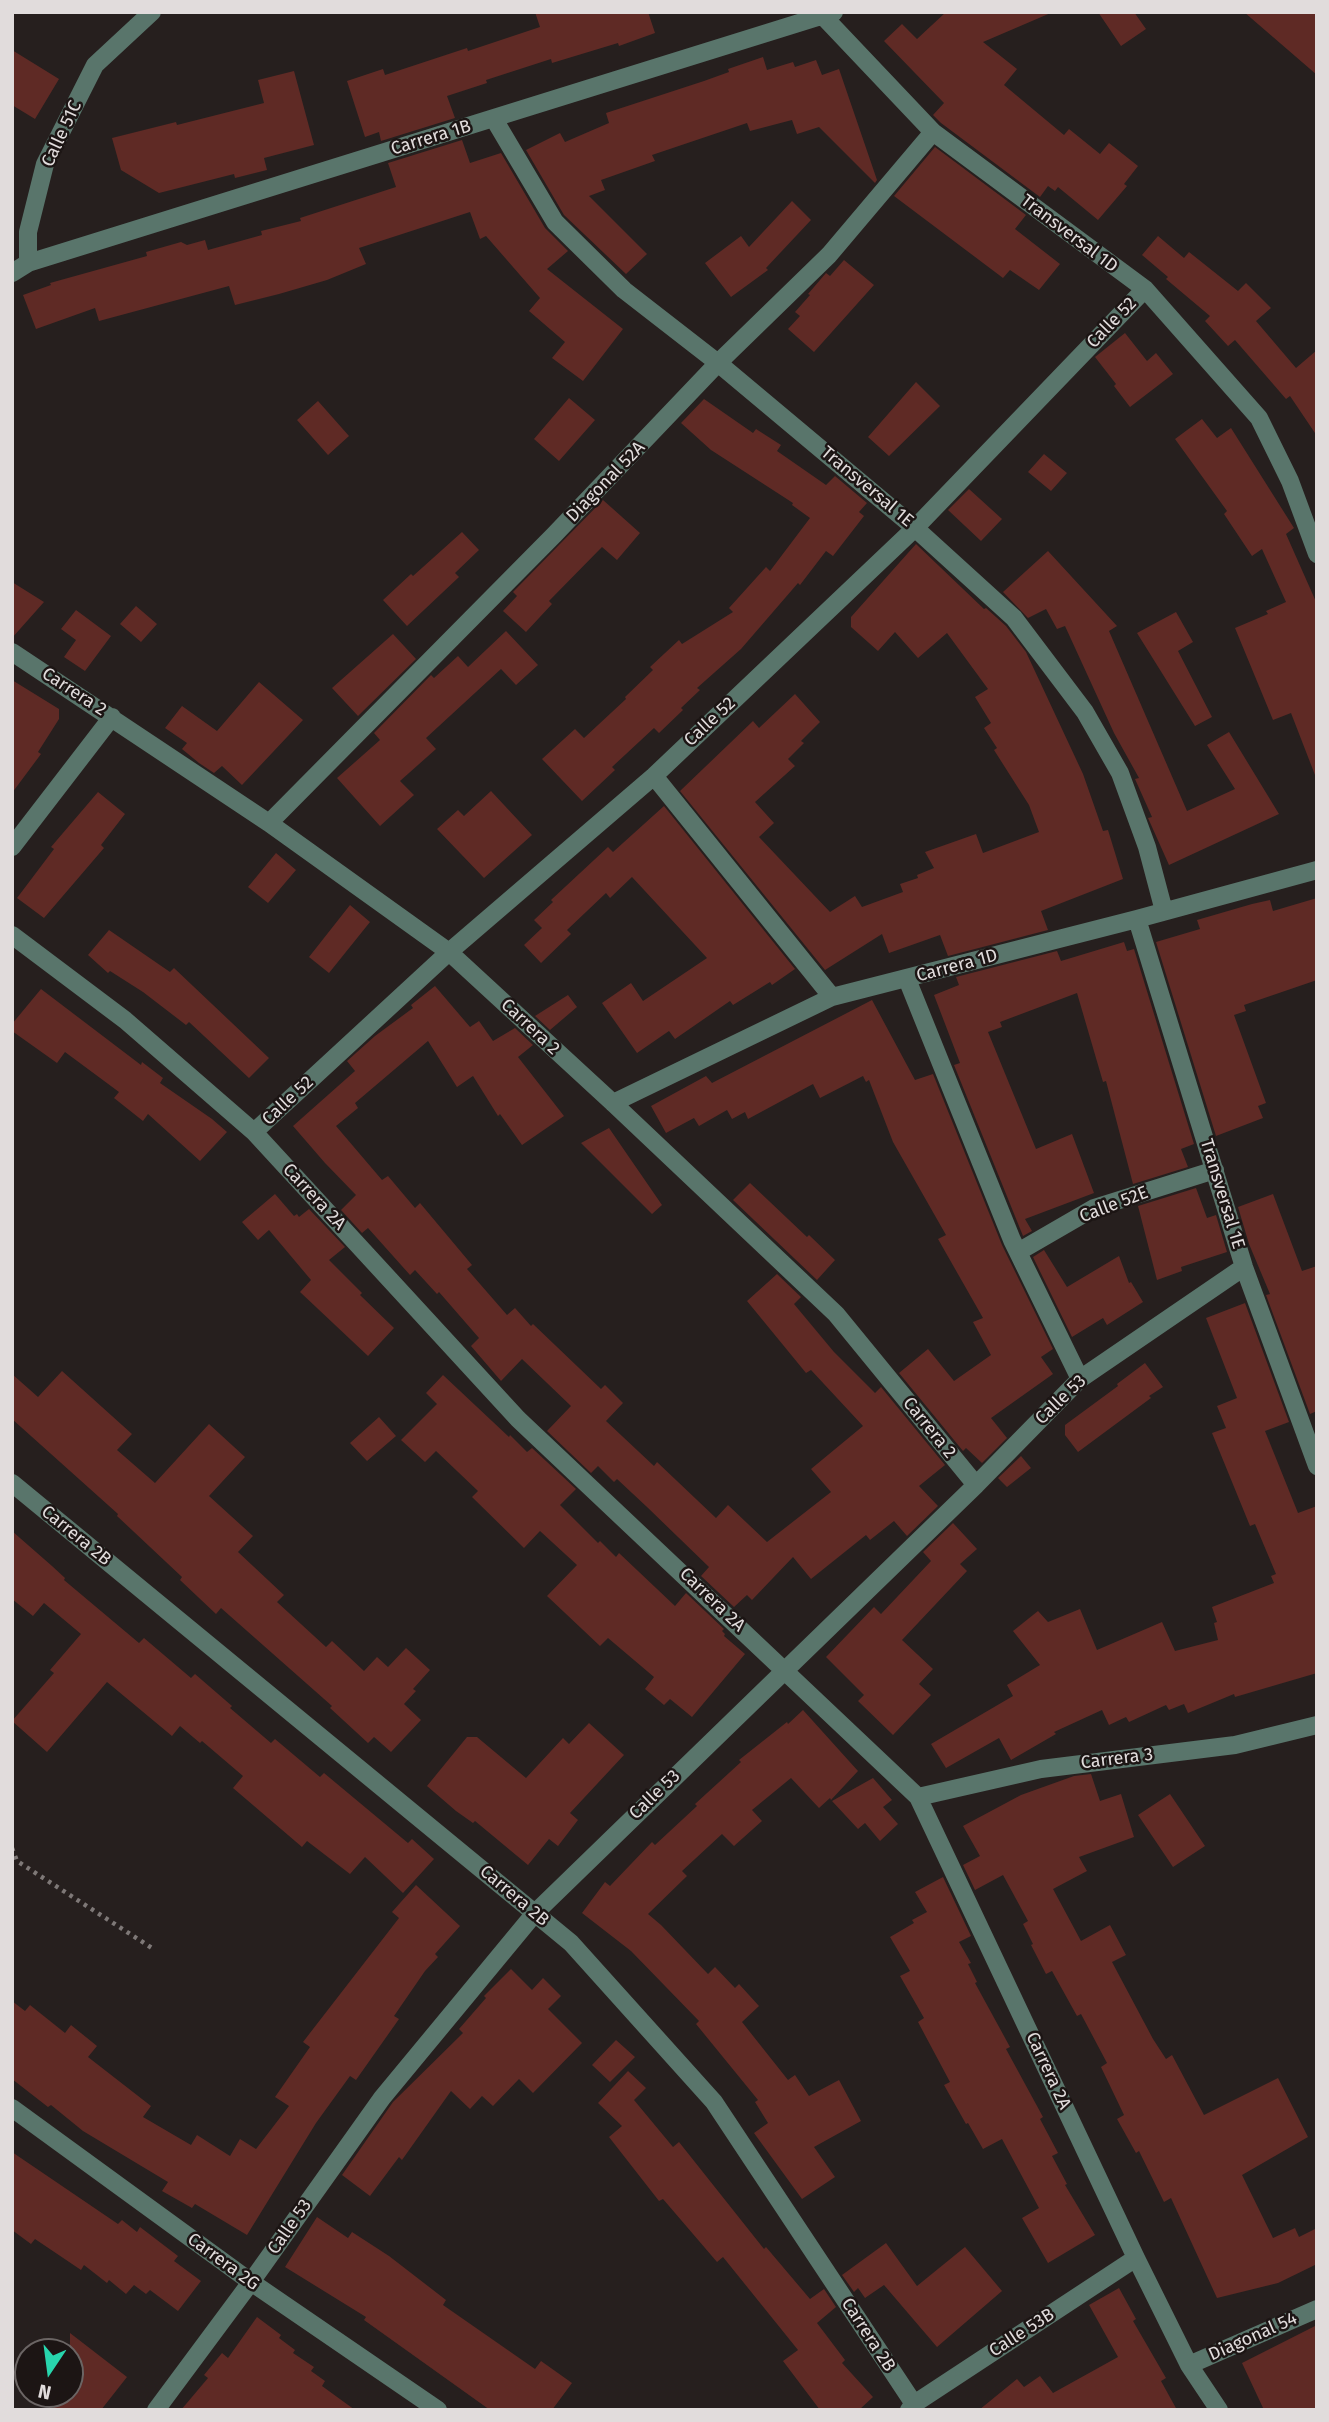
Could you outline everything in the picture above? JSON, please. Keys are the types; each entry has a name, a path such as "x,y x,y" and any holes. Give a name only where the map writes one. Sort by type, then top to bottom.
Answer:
{"street":[{"name":"Calle 51C","path":"28,263 28,232 45,164 95,65 152,12"},
{"name":"Carrera 1B","path":"28,263 829,14"},
{"name":"Transversal 1D","path":"829,14 933,132 1144,289 1259,418 1290,481 1317,554"},
{"name":"Transversal 1E","path":"494,119 555,222 624,290 718,363 915,528 1014,618 1086,712 1120,773 1147,847 1164,911"},
{"name":"Diagonal 52A","path":"269,823 554,535 718,363 829,255 933,132"},
{"path":"12,250 28,263 12,273"},
{"name":"Calle 52","path":"254,1132 449,952 654,776 915,528 1144,289"},
{"name":"Carrera 2","path":"12,652 269,823 449,952 836,1314 976,1485"},
{"path":"12,847 112,717"},
{"path":"654,776 832,997"},
{"name":"Carrera 1D","path":"613,1103 832,997 1317,870"},
{"name":"Transversal 1E","path":"1137,919 1244,1267 1317,1465"},
{"name":"Carrera 2A","path":"12,935 125,1020 254,1132 519,1419 918,1797 1136,2259 1189,2365 1219,2410"},
{"path":"906,979 1018,1252 1080,1379"},
{"name":"Calle 52E","path":"1018,1252 1094,1208 1215,1170"},
{"name":"Calle 53","path":"156,2410 382,2098 535,1913 976,1485 1080,1379 1244,1267"},
{"name":"Carrera 2B","path":"12,1483 572,1943 714,2102 911,2407"},
{"name":"Carrera 3","path":"918,1797 1041,1769 1235,1745 1317,1725"},
{"name":"Carrera 2G","path":"12,2108 251,2282 438,2410"},
{"name":"Calle 53B","path":"911,2407 1136,2259"},
{"name":"Diagonal 54","path":"1189,2365 1317,2309"}],"path":[{"path":"12,1848 17,1861 155,1950"}],"building":[{"path":"535,12 648,12 655,33 619,46 618,43 552,63 551,59 486,80 487,83 447,96 455,118 381,141 379,132 365,137 347,81 383,69 385,75 540,27"},
{"path":"946,12 1053,12 983,42 1017,69 1004,85 1064,135 1069,129 1100,154 1109,143 1138,166 1124,184 1127,186 1098,220 1058,187 1055,191 1048,186 1040,197 933,115 944,103 884,41 902,24 917,39"},
{"path":"1098,12 1134,12 1146,29 1121,46"},
{"path":"1244,12 1317,12 1317,75"},
{"path":"12,50 59,79 35,119 12,105"},
{"path":"763,57 767,70 793,62 795,67 816,60 822,75 839,69 877,180 875,183 819,127 797,134 792,120 750,131 747,123 652,155 655,161 601,180 605,190 589,196 647,254 626,274 564,215 526,150 560,133 565,142 609,123 606,113 704,81"},
{"path":"294,71 314,145 264,158 267,170 235,178 234,174 159,193 121,170 112,138 264,103 258,80"},
{"path":"462,140 470,163 501,153 545,228 568,251 547,269 623,329 583,381 552,358 565,342 529,311 540,298 486,236 480,239 470,212 359,248 366,264 327,280 279,294 235,305 229,286 99,321 95,308 36,329 23,295 51,285 50,283 147,256 146,252 181,242 187,245 205,240 208,250 262,235 261,231 301,221 300,218 396,187 388,163"},
{"path":"935,147 1026,215 1015,229 1060,264 1039,290 1010,270 1003,278 894,196"},
{"path":"792,201 811,220 766,268 768,270 731,297 705,263 741,236 749,247"},
{"path":"1158,236 1184,258 1189,252 1238,291 1246,283 1271,308 1256,321 1296,368 1317,350 1317,436 1290,396 1286,399 1235,340 1228,346 1205,321 1210,316 1142,255"},
{"path":"844,260 874,285 814,352 788,329 800,316 795,312 810,295 808,294 826,273 830,276"},
{"path":"1125,333 1147,361 1156,353 1173,374 1130,407 1095,357"},
{"path":"916,382 940,406 889,456 868,437"},
{"path":"569,398 595,420 559,461 534,439"},
{"path":"704,399 753,433 756,429 781,445 777,451 826,485 835,476 867,503 859,512 864,516 833,556 826,551 800,585 798,583 741,649 697,688 700,690 681,708 683,710 659,733 654,728 612,767 615,770 582,801 542,759 575,729 584,738 626,699 653,670 650,667 679,640 682,644 733,612 729,608 766,567 770,571 810,518 792,505 793,503 711,450 681,423"},
{"path":"318,401 349,436 328,455 297,420"},
{"path":"1202,419 1217,438 1231,428 1294,528 1286,534 1317,604 1315,775 1291,713 1273,720 1235,628 1268,614 1266,611 1286,602 1262,549 1252,556 1224,514 1227,511 1175,439"},
{"path":"1044,454 1067,473 1051,491 1028,472"},
{"path":"969,489 1002,519 981,541 948,510"},
{"path":"603,500 640,533 617,560 602,547 549,601 552,604 526,632 503,611 517,596 513,592"},
{"path":"462,532 479,550 455,573 459,577 407,626 383,600"},
{"path":"916,544 984,609 1006,626 1026,652 1083,774 1103,831 1108,830 1123,879 1041,911 1048,930 948,956 940,935 889,953 882,934 825,970 680,791 753,721 759,728 795,694 820,722 788,759 795,766 755,802 774,823 759,837 830,912 855,896 862,907 903,892 900,884 918,878 917,875 934,868 925,852 976,834 983,853 1039,832 1029,805 994,750 997,748 984,728 991,723 975,697 988,689 947,633 918,658 895,632 878,651 851,627 851,617"},
{"path":"1048,551 1117,626 1109,631 1187,811 1235,789 1207,745 1229,732 1279,814 1169,865 1148,818 1152,817 1135,779 1139,778 1114,733 1065,626 1057,629 1046,609 1028,618 1003,592"},
{"path":"12,582 44,602 12,638"},
{"path":"136,606 157,624 141,642 120,624"},
{"path":"76,610 111,636 85,671 64,657 76,640 61,629"},
{"path":"1176,612 1193,642 1178,651 1212,717 1195,726 1137,633"},
{"path":"506,631 538,665 516,685 501,669 426,738 436,749 400,781 414,795 380,826 337,778 380,740 374,733 431,675 434,678 458,656 468,667"},
{"path":"393,634 416,659 358,716 332,688"},
{"path":"12,680 59,709 59,719 38,752 41,754 12,793"},
{"path":"259,682 303,720 242,785 222,766 214,773 199,763 182,749 187,743 165,728 182,706 217,731"},
{"path":"491,791 532,835 484,878 437,829 458,810 464,816"},
{"path":"98,792 125,814 101,845 104,848 44,918 17,898 54,849 51,847"},
{"path":"664,806 795,969 772,985 770,982 733,1005 730,1001 675,1039 669,1031 637,1053 602,1003 631,983 643,1001 707,958 632,877 610,898 606,893 567,930 571,934 541,963 524,945 542,928 534,920 553,902 551,900 608,847 613,852"},
{"path":"276,853 296,870 268,903 248,887"},
{"path":"1317,898 1317,980 1244,1005 1246,1011 1234,1015 1266,1103 1258,1106 1263,1118 1216,1136 1156,942 1200,929 1197,920 1252,904 1270,900 1273,911"},
{"path":"350,905 370,922 329,973 309,957"},
{"path":"109,930 170,972 174,968 269,1058 249,1078 189,1022 186,1025 143,992 110,971 108,973 88,955"},
{"path":"1124,942 1127,951 1134,949 1194,1144 1181,1149 1188,1167 1133,1184 1106,1081 1103,1082 1077,993 1000,1022 1002,1027 988,1032 1036,1149 1072,1134 1094,1193 1025,1219 1032,1231 1023,1236 954,1065 960,1063 934,995 959,985 956,977 1057,951 1061,961"},
{"path":"435,986 470,1027 479,1021 493,1041 515,1028 533,1045 518,1057 564,1116 522,1145 500,1114 498,1116 473,1076 457,1087 428,1041 355,1103 358,1108 336,1126 382,1180 388,1176 415,1208 420,1203 472,1265 467,1269 507,1315 515,1308 531,1326 533,1324 601,1389 605,1385 623,1403 606,1421 654,1466 657,1462 716,1518 728,1505 767,1542 831,1492 811,1469 863,1426 811,1370 806,1373 747,1301 777,1274 801,1297 794,1304 834,1352 875,1393 881,1387 945,1465 919,1486 938,1506 907,1536 894,1521 870,1540 866,1535 811,1579 793,1557 752,1600 747,1595 734,1607 701,1576 709,1567 647,1507 617,1479 614,1482 598,1466 591,1473 547,1431 571,1406 522,1359 501,1381 471,1346 479,1338 439,1292 437,1294 415,1270 410,1275 368,1228 362,1233 341,1210 356,1195 293,1126 355,1071 347,1061 413,1008 411,1005"},
{"path":"41,989 141,1065 142,1062 163,1078 160,1083 227,1132 200,1161 148,1114 143,1121 114,1098 119,1092 65,1052 57,1063 12,1031 12,1024"},
{"path":"568,995 577,1007 550,1030 535,1016"},
{"path":"872,1000 915,1080 933,1074 1002,1245 1053,1349 1041,1357 1053,1374 991,1418 1007,1438 982,1463 966,1448 963,1451 899,1373 928,1349 954,1381 991,1355 973,1322 983,1318 938,1239 946,1235 893,1142 869,1080 866,1082 863,1076 820,1098 813,1084 748,1119 745,1112 732,1119 727,1110 699,1126 694,1118 666,1133 651,1106 706,1076 712,1083"},
{"path":"609,1128 662,1205 652,1214 581,1143"},
{"path":"750,1183 835,1260 817,1280 733,1200"},
{"path":"1196,1188 1207,1218 1216,1215 1227,1252 1181,1267 1182,1271 1157,1280 1138,1206"},
{"path":"275,1194 294,1216 297,1214 299,1217 309,1209 345,1247 329,1260 394,1328 368,1356 300,1292 311,1280 269,1230 258,1240 242,1222"},
{"path":"1273,1194 1302,1271 1317,1266 1317,1411 1310,1414 1266,1295 1270,1294 1249,1244 1238,1207"},
{"path":"1044,1250 1067,1287 1119,1256 1129,1283 1131,1282 1143,1302 1107,1325 1103,1318 1072,1337 1033,1257"},
{"path":"1245,1303 1289,1422 1265,1431 1298,1513 1317,1506 1317,1673 1235,1697 1234,1694 1188,1713 1184,1704 1169,1710 1166,1705 1129,1722 1126,1717 1109,1725 1102,1710 1054,1732 1056,1734 1011,1760 999,1738 946,1768 931,1744 1013,1696 1007,1685 1040,1665 1013,1631 1038,1611 1048,1622 1080,1609 1097,1650 1162,1622 1175,1651 1218,1640 1214,1623 1217,1622 1212,1607 1274,1583 1271,1576 1276,1574 1255,1524 1250,1526 1212,1433 1226,1428 1217,1406 1237,1398 1206,1318"},
{"path":"1145,1363 1163,1387 1078,1452 1065,1435 1065,1425"},
{"path":"62,1371 132,1434 117,1450 155,1483 209,1424 245,1457 209,1496 253,1536 238,1552 284,1595 277,1602 326,1647 332,1641 364,1671 377,1657 388,1667 406,1648 430,1670 404,1704 421,1720 391,1752 374,1737 368,1743 330,1708 332,1706 221,1608 216,1614 180,1580 182,1577 117,1516 118,1514 12,1419 12,1374 38,1397"},
{"path":"443,1375 509,1437 510,1435 527,1452 532,1448 576,1489 560,1505 598,1543 600,1541 616,1557 619,1553 675,1606 686,1593 724,1629 724,1636 745,1654 692,1717 670,1699 664,1705 645,1689 654,1677 608,1638 600,1646 547,1596 577,1565 540,1531 524,1548 472,1497 478,1491 436,1451 425,1462 401,1440 437,1404 426,1393"},
{"path":"379,1417 396,1436 367,1461 350,1443"},
{"path":"1021,1456 1031,1468 1007,1487 998,1478"},
{"path":"953,1523 977,1549 960,1564 967,1571 902,1640 933,1669 919,1684 931,1695 893,1735 858,1701 864,1695 826,1657 874,1607 881,1614 931,1561 923,1552"},
{"path":"12,1531 65,1578 64,1580 139,1643 144,1638 191,1678 195,1674 271,1743 275,1739 320,1777 324,1773 408,1843 412,1839 434,1859 403,1893 365,1857 350,1874 307,1841 302,1847 233,1788 243,1776 202,1741 200,1743 180,1726 172,1736 107,1682 47,1752 12,1721 54,1673 50,1670 81,1634 44,1603 33,1616 12,1599"},
{"path":"803,1710 858,1771 831,1800 830,1798 819,1808 791,1778 752,1810 762,1821 734,1846 722,1834 682,1871 687,1876 648,1914 708,1974 715,1967 735,1988 739,1984 759,2006 742,2022 788,2080 795,2075 809,2096 839,2080 861,2121 814,2147 835,2177 802,2199 754,2133 768,2123 755,2102 758,2100 696,2024 699,2021 631,1951 582,1913 605,1882 610,1886 652,1842 655,1845 697,1806 695,1804 741,1762 739,1760"},
{"path":"589,1723 624,1755 570,1813 578,1820 558,1846 549,1839 528,1865 427,1786 467,1737 477,1737 526,1778 563,1738 569,1744"},
{"path":"1091,1774 1100,1801 1121,1794 1134,1837 1079,1857 1087,1871 1053,1889 1081,1941 1110,1925 1126,1955 1112,1962 1153,2039 1166,2059 1172,2055 1204,2115 1278,2078 1308,2137 1242,2175 1273,2238 1295,2228 1299,2237 1317,2228 1317,2264 1278,2283 1217,2298 1171,2198 1164,2202 1139,2151 1136,2153 1117,2119 1124,2115 1101,2067 1107,2063 1081,2014 1077,2016 1052,1971 1046,1974 1023,1924 1028,1921 1003,1875 975,1890 963,1865 980,1856 963,1826 1021,1795 1074,1776"},
{"path":"873,1778 892,1800 883,1807 898,1824 880,1841 865,1823 858,1829 832,1801"},
{"path":"1170,1794 1205,1846 1173,1867 1138,1815"},
{"path":"943,1877 971,1936 959,1942 971,1963 968,1964 977,1982 975,1983 1010,2047 1006,2049 1043,2117 1040,2119 1058,2153 1052,2156 1067,2184 1065,2185 1095,2235 1048,2263 1022,2218 1039,2208 1002,2139 983,2149 968,2123 966,2124 944,2085 950,2082 918,2022 924,2018 900,1976 910,1971 890,1937 927,1912 915,1892"},
{"path":"416,1885 460,1926 435,1954 438,1957 394,2016 399,2019 356,2080 350,2076 316,2123 247,2235 195,2204 192,2208 162,2191 168,2182 83,2131 12,2079 12,2001 25,2011 30,2005 65,2033 71,2025 97,2046 88,2057 151,2106 143,2117 191,2145 197,2135 230,2156 240,2139 256,2149 289,2106 275,2097 310,2047 303,2042 399,1918 392,1912"},
{"path":"511,1969 532,1990 543,1978 561,1996 548,2009 582,2043 533,2093 519,2079 493,2106 482,2096 470,2109 451,2091 402,2160 399,2157 370,2196 342,2175 393,2102 463,2033 459,2029 486,1998 484,1996"},
{"path":"616,2040 635,2057 610,2082 592,2065"},
{"path":"628,2071 646,2088 634,2100 673,2147 679,2142 764,2249 766,2247 810,2299 824,2289 836,2307 817,2323 845,2360 842,2363 873,2397 859,2410 820,2410 783,2361 798,2350 723,2257 717,2262 663,2199 659,2201 609,2137 622,2126 598,2103"},
{"path":"12,2152 118,2224 122,2220 137,2232 140,2227 178,2256 174,2261 201,2281 178,2311 150,2290 146,2294 134,2285 126,2294 84,2265 81,2270 35,2239 31,2244 12,2230"},
{"path":"317,2217 348,2238 352,2232 389,2256 446,2300 443,2305 535,2369 541,2361 572,2383 552,2410 490,2410 364,2320 366,2317 285,2267"},
{"path":"886,2243 917,2286 965,2247 1002,2291 937,2347 884,2285 865,2298 858,2288 854,2292 842,2275"},
{"path":"1119,2288 1136,2319 1133,2321 1166,2378 1161,2381 1177,2410 979,2410 1017,2379 1024,2387 1040,2376 1053,2393 1118,2357 1089,2305"},
{"path":"257,2317 281,2335 279,2338 295,2350 293,2353 314,2367 311,2371 325,2381 322,2386 355,2410 181,2410 208,2378 204,2375 222,2353 228,2358"},
{"path":"1317,2325 1317,2410 1264,2410 1242,2363"},
{"path":"84,2344 127,2377 101,2410 52,2410 84,2408"}]}
